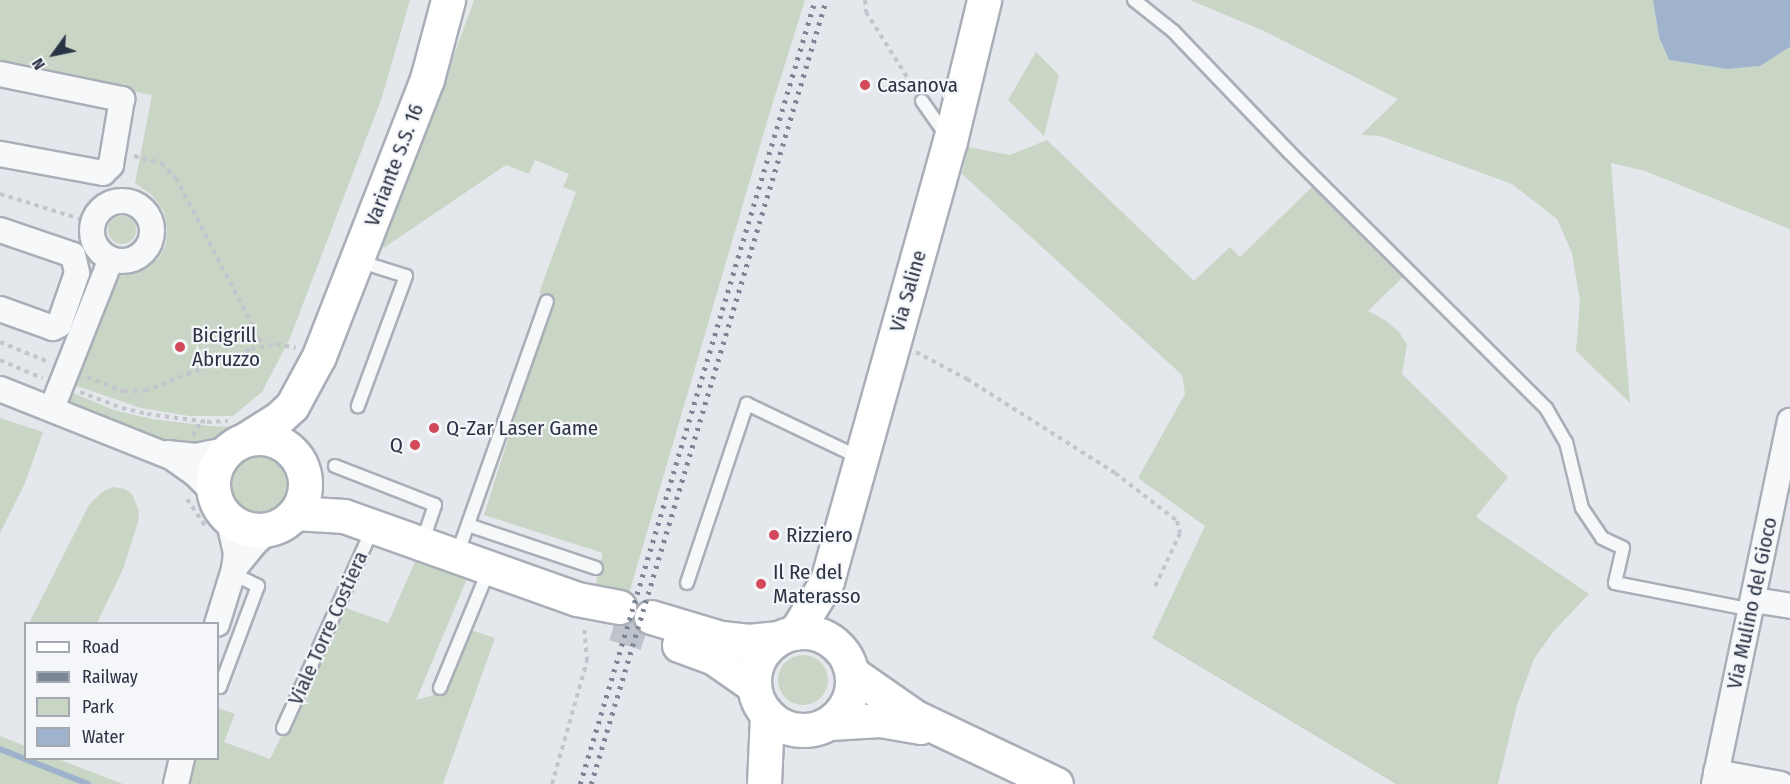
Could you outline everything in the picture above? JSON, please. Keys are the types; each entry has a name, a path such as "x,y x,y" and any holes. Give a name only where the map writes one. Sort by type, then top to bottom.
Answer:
{"street":[{"name":"Variante S.S. 16","path":"236,436 278,419 292,406 314,366 358,261 427,79 448,0"},
{"name":"Via Saline","path":"787,635 827,581 950,141 984,0"},
{"path":"0,74 122,99 111,165 104,173 0,154"},
{"path":"122,200 140,206 152,222 152,241 147,250 131,260 111,259 95,245 93,223 103,207 122,200"},
{"path":"0,230 73,255 77,273 59,326 53,328 0,309"},
{"path":"52,408 111,259"},
{"name":"Variante S.S. 16","path":"304,474 303,430 310,396 331,327"},
{"path":"0,389 159,452 194,473 209,510 236,553 234,572 218,622"},
{"name":"Via Mulino del Gioco","path":"1715,778 1787,447 1790,421"},
{"path":"209,510 215,469 236,436"},
{"path":"159,452 196,456 236,436 261,438 281,444 297,457 304,474 304,496 283,521 255,543 234,572"},
{"name":"Viale Torre Costiera","path":"304,474 318,497 359,522 577,599 617,616"},
{"path":"209,510 241,526 255,530 283,521"},
{"name":"Viale Torre Costiera","path":"283,521 359,522"},
{"name":"Via Saline","path":"827,581 846,661"},
{"path":"1753,605 1790,606"},
{"path":"947,735 880,720 795,730 780,724 761,700 714,658 648,626 749,641 787,635 820,635 901,709 947,735 1056,784"},
{"path":"764,784 760,658 768,647 787,635"},
{"path":"774,784 794,750 849,701 846,661"},
{"path":"176,784 182,760"},
{"path":"1715,778 1781,784"}],"lane":[{"path":"1134,0 1173,32 1289,152 1546,408 1566,442 1582,508 1602,538 1623,548 1615,583 1753,605"},
{"path":"922,101 950,141"},
{"path":"358,261 406,276 358,406"},
{"path":"457,556 547,301"},
{"path":"687,583 747,404 861,458"},
{"path":"335,466 435,504 422,544"},
{"name":"Viale Torre Costiera","path":"283,728 359,522"},
{"path":"468,525 596,568"},
{"path":"440,688 489,568"},
{"path":"219,686 258,586 234,572"}],"path":[{"path":"865,0 866,12 922,101"},
{"path":"114,151 161,164 176,178 263,346"},
{"path":"0,194 93,223"},
{"path":"894,340 967,379 1115,472 1178,521 1180,533 1154,589"},
{"path":"0,342 122,408 201,421 236,436"},
{"path":"0,360 124,391 145,391 251,349 276,344 297,348"},
{"path":"552,784 587,661 586,634 577,599"}],"green space":[{"path":"0,0 410,0 382,97 290,338 262,392 233,416 189,416 141,408 71,384 114,274 136,273 148,268 159,258 166,244 167,230 164,212 152,195 135,183 152,95 0,62"},
{"path":"474,0 805,0 769,115 628,597 595,587 603,553 484,515 553,297 539,293 576,192 563,187 569,174 535,160 529,174 506,165 382,249 407,170 426,132"},
{"path":"1190,0 1653,0 1659,37 1669,60 1727,69 1759,66 1790,47 1790,229 1645,171 1611,163 1630,403 1576,351 1580,301 1572,253 1557,219 1512,184 1380,136 1361,135 1398,99 1264,31"},
{"path":"1036,52 1059,75 1044,136 1008,100"},
{"path":"1047,140 1194,281 1230,247 1240,257 1313,186 1406,274 1368,311 1385,320 1399,332 1407,345 1402,374 1508,477 1476,517 1589,594 1553,632 1534,659 1517,705 1498,784 1396,784 1152,638 1205,526 1138,478 1185,394 1182,375 962,174 968,147 1010,155"},
{"path":"122,216 132,220 136,230 132,240 122,244 112,240 108,230 112,220"},
{"path":"68,391 114,410 152,419 209,426 241,427 221,443 173,445 63,405"},
{"path":"0,418 43,432 25,483 0,533"},
{"path":"253,446 267,446 281,452 291,462 297,476 297,490 291,504 281,514 267,520 253,520 239,514 229,504 223,490 223,476 229,462 239,452"},
{"path":"113,487 125,489 132,494 139,511 138,522 123,569 97,622 30,622 89,505 102,492"},
{"path":"418,555 469,574 416,700 445,692 471,630 495,638 443,784 188,784 194,760 219,760 219,708 235,714 224,742 270,759 346,608 388,623"},
{"path":"798,655 808,655 821,662 828,675 828,685 821,698 808,705 798,705 789,701 782,694 778,685 778,675 782,666 789,659"},
{"path":"0,736 24,746 24,760 61,760 123,784 0,784"}],"water":[{"path":"1653,0 1790,0 1790,47 1760,66 1727,69 1669,60 1659,37"}],"waterway":[{"path":"0,749 24,759"},
{"path":"28,760 88,784"}],"tunnel":[{"path":"614,624 646,634"}],"railway":[{"path":"580,784 815,0"},
{"path":"591,784 826,0"}],"place":[{"name":"Casanova","path":"865,85"},
{"name":"Bicigrill Abruzzo","path":"180,347"},
{"name":"Q-Zar Laser Game","path":"434,428"},
{"name":"Q","path":"415,445"},
{"name":"Rizziero","path":"774,535"},
{"name":"Il Re del Materasso","path":"761,584"}]}
